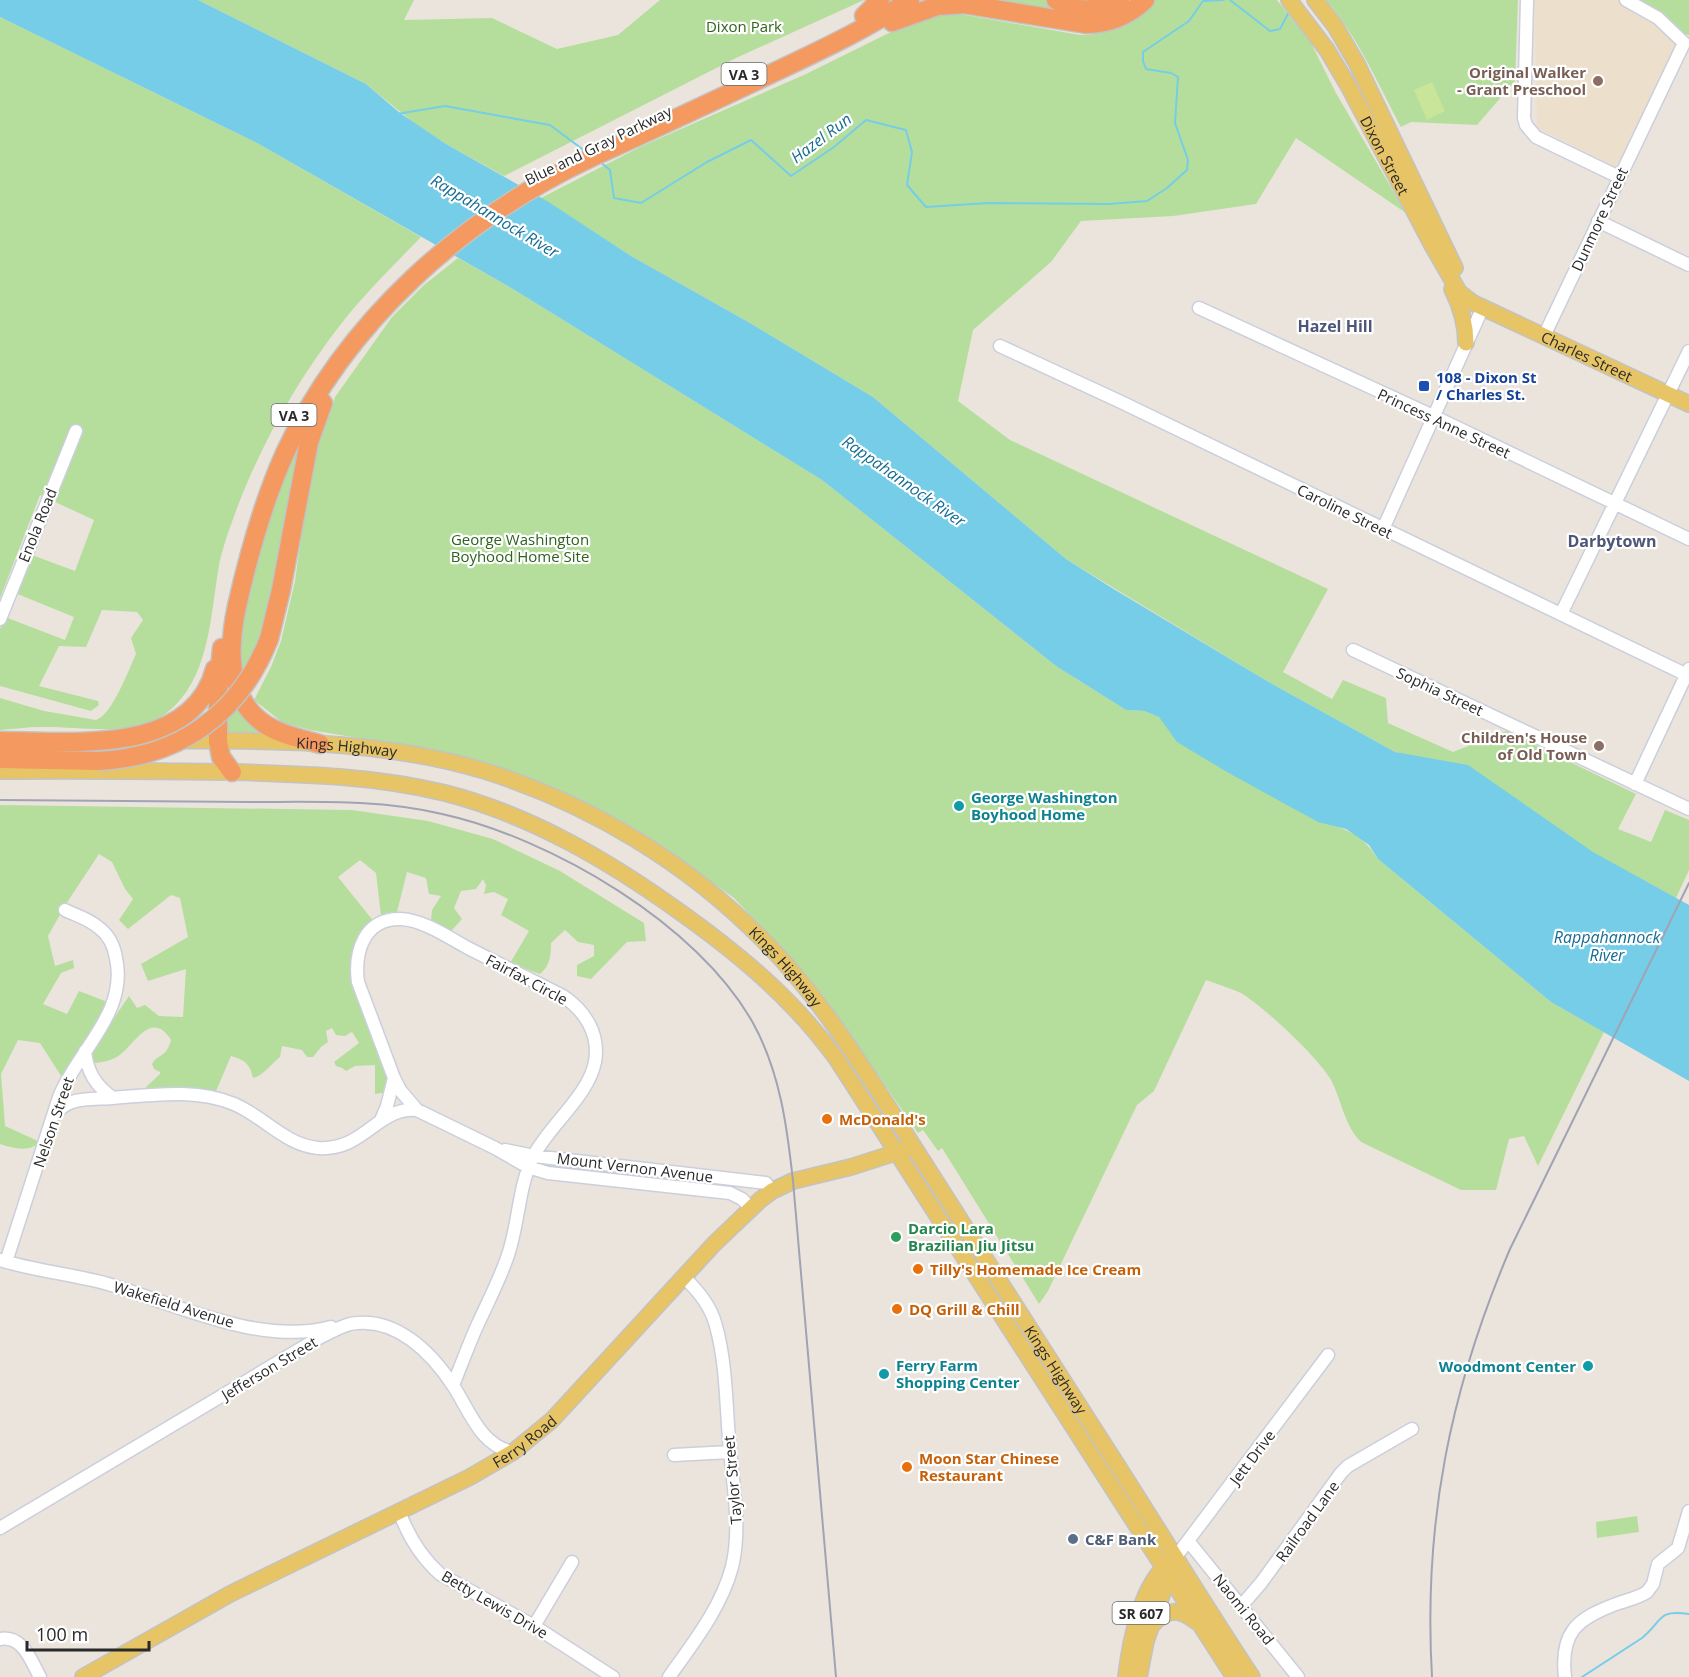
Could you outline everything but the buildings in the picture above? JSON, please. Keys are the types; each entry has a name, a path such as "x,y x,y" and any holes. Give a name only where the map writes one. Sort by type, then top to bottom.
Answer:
{"highway":[{"path":"864,16 880,0"},
{"name":"Blue and Gray Parkway","path":"629,135 864,16 890,0"},
{"name":"Blue and Gray Parkway","path":"222,638 229,595 250,516 276,450 295,413 355,325 460,224 517,184 569,157 629,135 813,54 866,27 910,0"},
{"path":"1056,0 1070,7 1090,10 1120,0"},
{"path":"813,54 923,9 937,6 964,4 1086,24 1108,22 1120,18 1134,11 1145,0"},
{"name":"Blue and Gray Parkway","path":"370,324 406,277"},
{"path":"320,744 273,728 255,716 247,707 232,676 232,633 250,550 270,489 285,453 324,384 340,360 370,324"},
{"name":"VA 3","path":"0,759 128,758 157,751 182,740 229,705 256,670 269,639 313,430 331,387 370,324"},
{"path":"222,638 218,687 218,741 221,757 232,772"},
{"name":"VA 3","path":"88,741 151,732 185,717 201,700 207,689 214,674 222,638"},
{"name":"Kings Highway","path":"0,741 88,741"}],"main road":[{"name":"Dixon Street","path":"1289,0 1315,32 1349,87 1459,292 1483,307"},
{"name":"Dixon Street","path":"1319,5 1335,26 1357,64 1462,282 1483,307"},
{"path":"1432,245 1463,314 1466,343"},
{"name":"Charles Street","path":"1483,307 1689,404"},
{"name":"Kings Highway","path":"88,741 320,744 406,753 450,762 496,775 559,799 598,818 676,865 734,912 785,963 848,1046 1122,1472 1199,1623 1234,1677"},
{"name":"Kings Highway","path":"0,771 146,770 360,778 446,794 513,816 590,853 643,885 713,936 807,1020 836,1058 1169,1567 1252,1677"},
{"name":"Ferry Road","path":"83,1677 230,1594 470,1477 513,1452 552,1420 684,1277 751,1208 772,1191 793,1181 851,1167 913,1146"},
{"name":"SR 607","path":"1139,1677 1146,1641 1169,1567"},
{"name":"SR 607","path":"1126,1677 1133,1638 1141,1612 1153,1582 1169,1567"},
{"path":"1152,1625 1161,1615 1175,1611 1186,1614 1199,1623"}],"street":[{"path":"1527,0 1524,98 1526,125 1536,137 1618,177"},
{"name":"Dunmore Street","path":"1544,336 1684,43 1658,18 1626,0"},
{"path":"1598,221 1689,265"},
{"path":"1383,529 1483,307"},
{"name":"Princess Anne Street","path":"1199,308 1689,539"},
{"name":"Caroline Street","path":"1000,346 1688,673"},
{"path":"1561,614 1689,351"},
{"name":"Enola Road","path":"0,620 76,431"},
{"name":"Sophia Street","path":"1353,650 1689,809"},
{"path":"1635,784 1688,673"},
{"name":"Nelson Street","path":"3,1261 65,1081 99,1031 115,998 119,980 115,950 105,933 93,924 65,910"},
{"name":"Fairfax Circle","path":"417,1110 407,1101 394,1078 366,1006 357,970 359,948 368,933 381,923 410,921 436,931 563,996 573,1003 588,1022 595,1041 596,1052 592,1073 531,1161 508,1254 453,1386"},
{"path":"86,1051 88,1069 92,1078 104,1092 113,1098"},
{"path":"381,1122 394,1078"},
{"path":"54,1116 63,1106 77,1101 182,1094 216,1098 243,1108 297,1142 319,1148 330,1148 351,1142 394,1113 417,1110"},
{"name":"Mount Vernon Avenue","path":"417,1110 495,1148 531,1161 766,1183 772,1191"},
{"name":"Mount Vernon Avenue","path":"531,1161 548,1173 730,1193 742,1199 751,1208"},
{"name":"Wakefield Avenue","path":"3,1261 107,1284 256,1329 297,1331 350,1324"},
{"name":"Taylor Street","path":"669,1677 719,1601 731,1567 736,1532 724,1375 716,1325 703,1298 684,1277"},
{"name":"Jefferson Street","path":"3,1521 317,1339 350,1324 385,1326 405,1336 429,1355 453,1386 484,1436 498,1447 513,1452"},
{"name":"Jett Drive","path":"1169,1567 1328,1355"},
{"name":"Railroad Lane","path":"1242,1605 1262,1583 1341,1473 1348,1466 1412,1429"},
{"path":"674,1455 730,1452"},
{"name":"Betty Lewis Drive","path":"399,1511 416,1547 440,1574 534,1626 613,1677"},
{"path":"1564,1677 1563,1650 1573,1630 1593,1615 1647,1592 1653,1584 1658,1564 1678,1548 1689,1511"},
{"name":"Naomi Road","path":"1189,1542 1298,1677"},
{"path":"534,1626 572,1562"},
{"path":"0,1639 9,1638 21,1644 40,1677"}],"shaded area":[{"name":"Original Walker - Grant Preschool","path":"1534,0 1640,0 1663,13 1683,34 1616,167 1537,128"}],"green space":[{"name":"Dixon Park","path":"198,0 414,0 404,20 492,18 557,49 618,35 660,0 864,0 736,58 504,176 446,144 414,123 366,84"},
{"path":"988,0 1051,0 1123,5 1129,0 1136,0 1097,18"},
{"path":"1155,0 1277,0 1311,43 1336,93 1406,213 1296,138 1256,204 1173,216 1081,221 1051,262 973,330 958,401 1010,440 1328,589 1283,672 1332,699 1343,680 1386,698 1388,723 1453,752 1506,731 1636,794 1618,829 1651,842 1665,810 1689,820 1689,870 1676,898 1419,758 1395,752 1267,681 1066,559 873,397 750,323 631,256 541,198 640,147 806,74 903,26 936,15 960,14 1080,35 1102,33 1121,26"},
{"path":"1326,0 1518,0 1515,81 1477,125 1411,122 1401,127 1358,45"},
{"path":"1640,0 1689,0 1689,35 1683,34 1663,13"},
{"path":"0,17 257,143 421,237 350,313 293,394 253,469 228,532 219,565 210,628 199,669 177,703 161,717 134,727 102,729 36,727 0,730 0,698 44,711 96,720 102,716 119,692 136,654 131,638 143,620 137,612 102,610 86,647 59,646 39,686 98,701 99,705 91,711 0,686 0,629 5,617 65,640 74,617 15,593 32,555 75,571 94,520 40,495 0,598"},
{"path":"1432,82 1445,111 1427,120 1414,90"},
{"name":"George Washington Boyhood Home Site","path":"458,258 513,289 822,480 1056,666 1126,710 1144,711 1159,717 1318,821 1352,833 1372,850 1378,859 1551,1002 1604,1032 1538,1166 1524,1136 1509,1139 1496,1190 1461,1190 1361,1142 1347,1120 1331,1080 1303,1046 1263,1009 1241,993 1206,980 1154,1091 1137,1105 1048,1291 1039,1304 942,1148 938,1151 923,1130 918,1133 821,993 734,898 642,833 572,797 454,754 310,730 282,722 254,700 281,641 295,581 307,496 319,442 335,397 392,317 424,285"},
{"path":"309,422 264,637 241,680 238,640 268,512"},
{"path":"226,668 272,734 222,735"},
{"path":"0,805 352,810 428,821 493,839 560,871 644,923 646,941 627,942 591,979 577,976 577,965 594,956 594,945 578,942 565,930 551,943 549,960 540,974 510,963 529,931 501,915 508,899 494,892 484,894 486,885 483,879 476,889 461,891 454,908 462,919 452,930 445,929 431,920 432,910 441,896 429,894 426,878 407,872 397,912 381,916 376,873 360,860 338,877 375,923 354,980 390,1076 389,1092 375,1094 375,1065 355,1066 346,1071 336,1066 334,1062 359,1043 352,1032 345,1036 336,1035 332,1028 326,1031 328,1042 313,1057 307,1057 302,1050 282,1046 280,1057 257,1077 253,1078 246,1063 231,1056 216,1091 148,1092 146,1087 160,1074 152,1064 167,1050 171,1040 164,1031 151,1028 145,1031 119,1055 106,1061 95,1063 92,1057 93,1049 129,996 137,1008 145,1005 159,1016 183,1017 186,969 148,981 141,964 188,937 180,898 171,895 128,929 119,920 133,899 125,889 112,862 99,854 48,936 55,966 73,960 74,968 61,973 43,1004 67,1014 79,991 110,1003 92,1036 61,1076 40,1043 18,1040 1,1074 5,1126 40,1142 26,1149 10,1147 0,1144"},
{"path":"1637,1516 1639,1532 1597,1538 1596,1522"}],"water":[{"name":"Rappahannock River","path":"0,0 198,0 366,84 400,113 446,144 547,201 631,256 750,323 873,397 1066,559 1112,588 1267,681 1395,752 1468,765 1593,852 1689,905 1689,1081 1551,1002 1378,859 1369,845 1346,829 1318,822 1227,772 1177,742 1159,717 1144,711 1126,710 1056,666 822,480 513,289 257,143 0,17"}],"waterway":[{"name":"Hazel Run","path":"599,161 610,170 614,198 641,203 707,162 751,140 791,176 834,147 866,120 906,130 912,152 907,185 926,207 988,203 1109,204 1147,201 1167,188 1187,170 1188,160 1175,123 1178,77 1171,73 1146,69 1143,52 1189,21 1203,1 1224,0"},
{"name":"Hazel Run","path":"1230,0 1270,31 1280,29 1290,10"},
{"name":"Hazel Run","path":"397,114 445,106 550,125 585,151"},
{"path":"1582,1677 1642,1638 1666,1615 1689,1614"}],"railway":[{"path":"0,800 346,802 395,806 442,814 484,826 529,843 574,865 618,890 697,952 728,987 753,1023 770,1061 785,1120 793,1181 836,1677"},
{"path":"1432,1677 1430,1620 1437,1511 1445,1458 1471,1354 1510,1249 1689,883"}],"place":[{"name":"Original Walker - Grant Preschool","path":"1598,81"},
{"name":"108 - Dixon St / Charles St.","path":"1424,386"},
{"name":"Children's House of Old Town","path":"1599,746"},
{"name":"George Washington Boyhood Home","path":"959,806"},
{"name":"McDonald's","path":"827,1119"},
{"name":"Darcio Lara Brazilian Jiu Jitsu","path":"896,1237"},
{"name":"Tilly's Homemade Ice Cream","path":"918,1269"},
{"name":"DQ Grill & Chill","path":"897,1309"},
{"name":"Woodmont Center","path":"1588,1366"},
{"name":"Ferry Farm Shopping Center","path":"884,1374"},
{"name":"Moon Star Chinese Restaurant","path":"907,1467"},
{"name":"C&F Bank","path":"1073,1539"}],"district":[{"name":"Hazel Hill","path":"1335,326"},
{"name":"Darbytown","path":"1612,541"}]}
